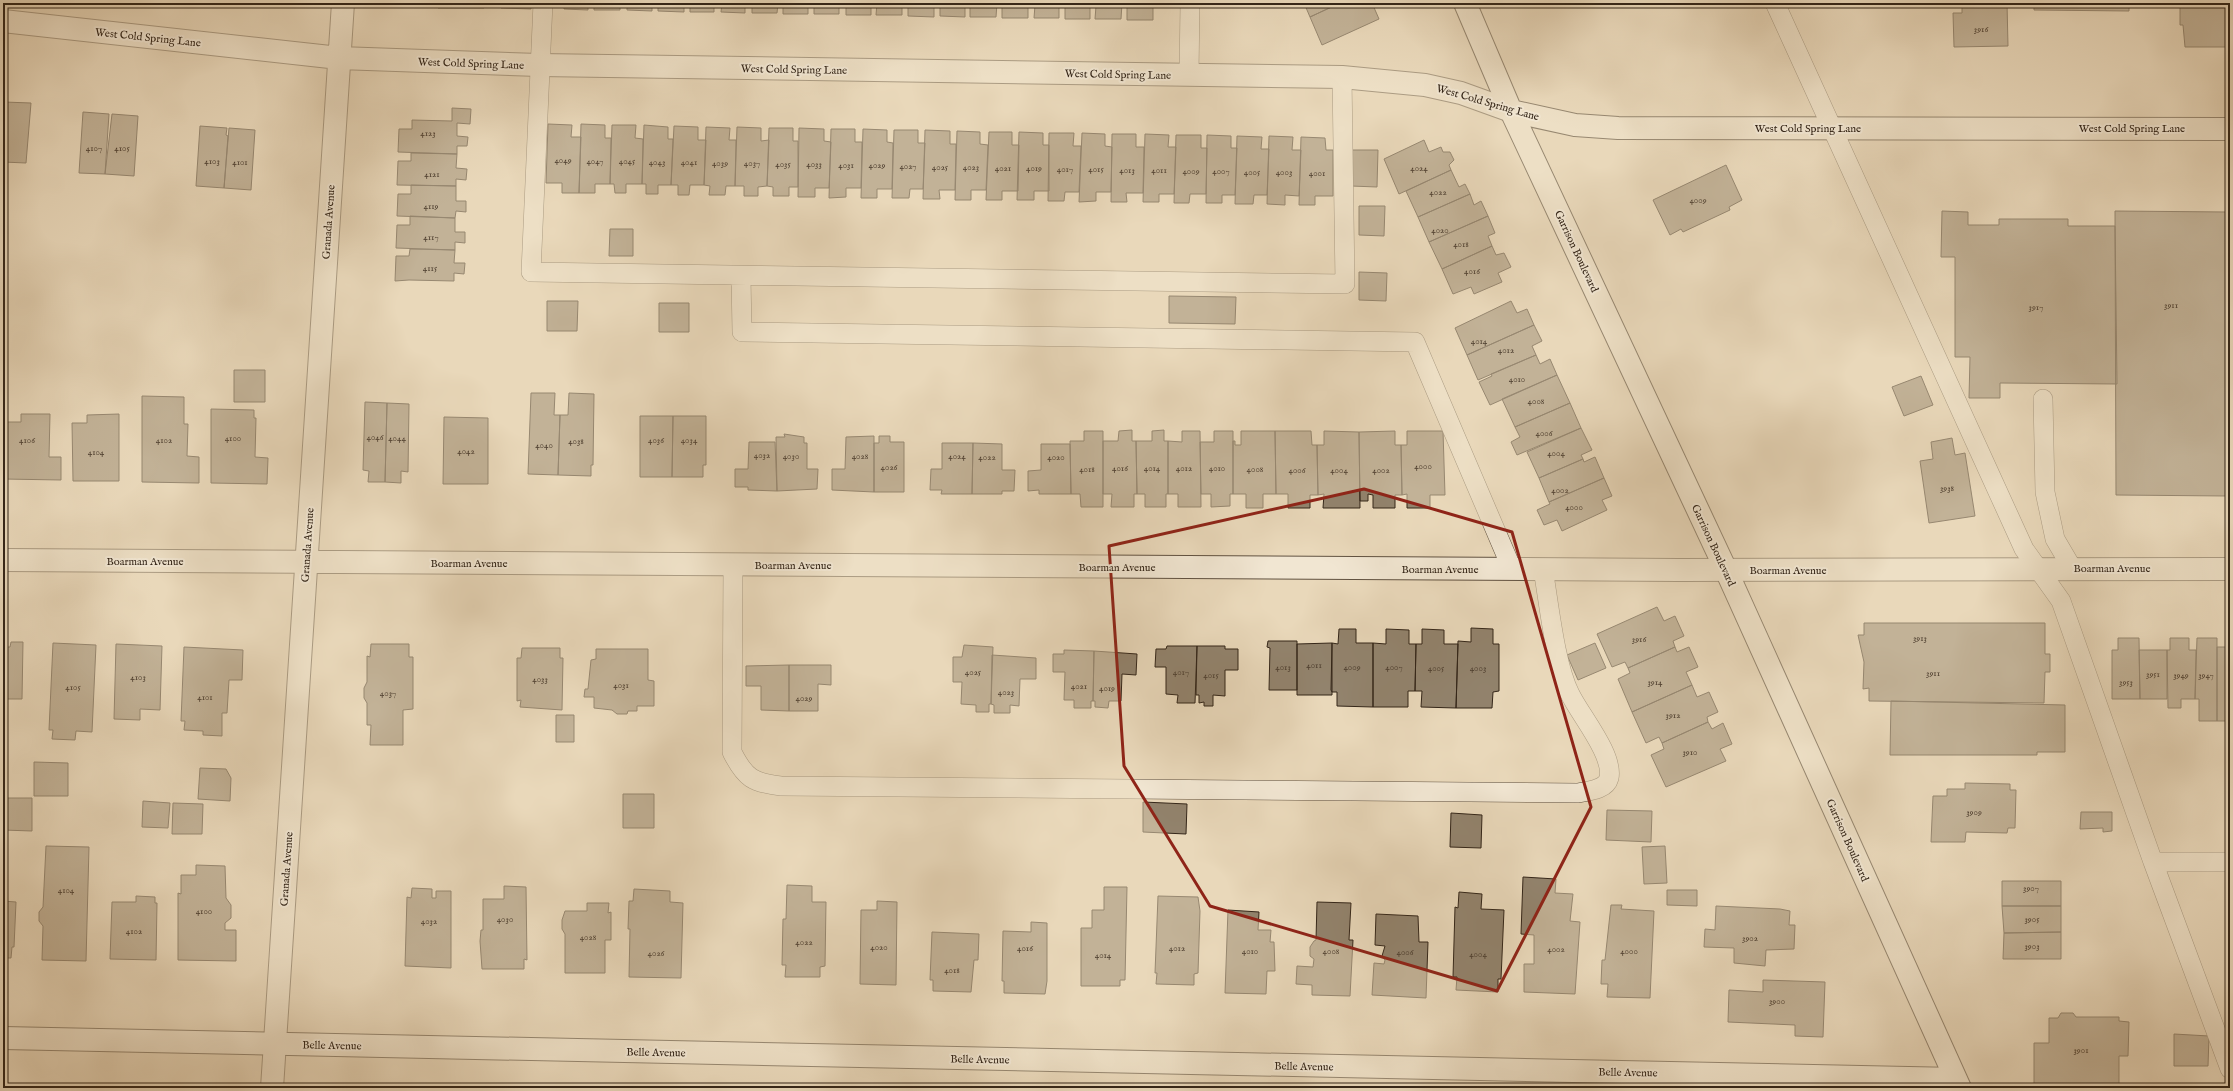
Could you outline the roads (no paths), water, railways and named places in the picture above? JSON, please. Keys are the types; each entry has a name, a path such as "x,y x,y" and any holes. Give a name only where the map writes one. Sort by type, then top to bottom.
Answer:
{"street":[{"name":"Granada Avenue","path":"272,1088 343,3"},
{"name":"Garrison Boulevard","path":"1465,3 1511,111 1726,570 1958,1084"},
{"name":"West Cold Spring Lane","path":"3,22 339,58 539,65 1342,77 1425,85 1461,93 1511,111 1575,125 1618,128 1830,127 2230,129"},
{"name":"Boarman Avenue","path":"3,560 1726,570 2038,568 2230,569"},
{"name":"Belle Avenue","path":"3,1038 1958,1084"}],"lane":[{"path":"543,3 539,65 531,272 741,277 1345,284 1342,77"},
{"path":"1189,75 1190,3"},
{"path":"1775,3 1830,127 2024,550 2061,601 2153,862 2230,1069"},
{"path":"741,277 742,332 1415,342 1512,569"},
{"path":"2043,399 2045,492 2056,539 2072,568"},
{"path":"733,564 732,752 741,770 760,784 797,786 1578,793 1602,788 1609,780 1610,766 1569,693 1559,661 1543,569"},
{"path":"2153,862 2230,862"}]}
